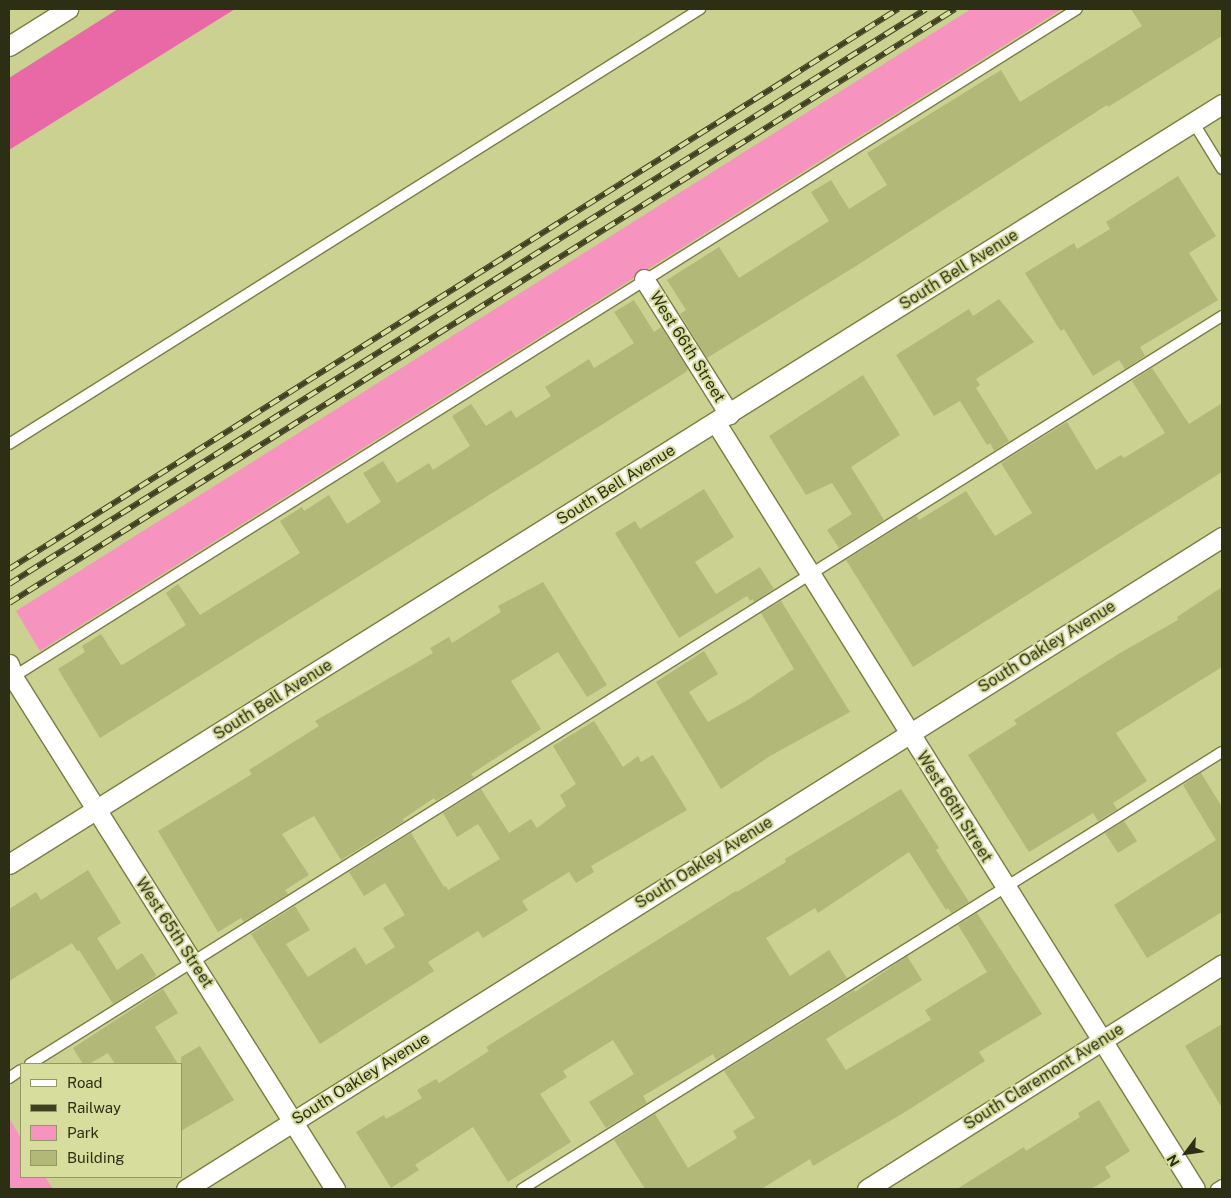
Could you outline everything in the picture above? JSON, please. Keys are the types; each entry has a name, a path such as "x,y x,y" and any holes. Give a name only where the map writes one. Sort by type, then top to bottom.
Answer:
{"street":[{"path":"9,46 68,9"},
{"name":"South Bell Avenue","path":"9,864 1222,104"},
{"name":"West 66th Street","path":"644,279 811,576 1195,1189"},
{"name":"South Oakley Avenue","path":"186,1189 1222,537"},
{"name":"West 65th Street","path":"10,672 335,1189"},
{"name":"South Claremont Avenue","path":"867,1189 1222,965"}],"lane":[{"path":"9,444 700,9"},
{"path":"10,672 1077,9"},
{"path":"1193,122 1222,169"},
{"path":"32,1063 811,576 1222,316"},
{"path":"522,1189 1222,752"},
{"path":"9,1078 20,1071"},
{"path":"1216,1189 1222,1185"}],"green space":[{"path":"971,9 1062,9 40,651 16,611"},
{"path":"9,1118 20,1136 20,1178 46,1178 53,1189 9,1189"}],"shaded area":[{"path":"118,9 235,9 9,150 9,78"}],"building":[{"path":"1131,9 1222,9 1222,36 1108,107 1107,105 856,266 707,358 680,314 686,310 667,280 719,247 739,278 829,221 811,192 831,180 849,209 887,185 867,153 1001,70 1020,102 1142,26"},
{"path":"1178,176 1216,236 1189,253 1218,300 1140,347 1145,356 1125,369 1119,360 1093,376 1064,329 1061,331 1058,327 1025,273 1074,243 1077,249 1110,229 1106,222"},
{"path":"999,299 1034,342 976,379 980,385 976,388 1009,441 994,451 990,443 987,445 960,401 934,416 896,355 969,309 973,316"},
{"path":"634,300 654,332 661,327 688,369 686,372 100,738 58,669 85,652 82,646 101,634 121,665 124,664 186,625 166,593 178,584 200,615 300,553 280,521 302,507 304,511 329,495 347,524 381,502 363,473 383,461 397,483 429,463 433,470 470,446 452,416 471,404 486,426 511,410 516,418 551,396 545,387 589,359 594,368 634,343 614,312"},
{"path":"1152,368 1189,424 1222,403 1222,472 913,667 846,560 916,516 919,520 966,491 995,536 1032,513 1001,463 1067,422 1096,470 1121,455 1124,458 1165,433 1132,381"},
{"path":"863,375 900,435 851,467 884,520 839,548 827,530 852,514 832,483 806,495 769,436"},
{"path":"704,489 734,537 695,562 716,594 760,567 774,589 754,602 753,599 750,601 747,596 679,638 615,533 635,521 640,529"},
{"path":"543,582 607,685 587,697 558,652 511,681 541,729 471,774 474,777 436,801 434,798 403,819 404,821 341,860 314,816 282,834 309,875 285,890 288,894 244,922 241,918 218,932 158,831 252,774 249,770 319,726 315,721 433,653 430,648 449,637 452,643 501,612 498,606"},
{"path":"1222,587 1222,667 1116,733 1147,781 1113,803 1117,809 1098,821 1093,813 1029,852 968,755 1017,724 1014,720 1120,653 1178,620 1177,617"},
{"path":"781,601 850,712 770,756 721,789 656,682 704,651 718,674 689,692 708,722 746,701 794,669 761,613"},
{"path":"594,721 623,767 638,756 641,762 653,755 687,810 591,866 594,872 576,883 569,872 522,901 528,910 483,938 478,931 428,962 434,971 320,1044 251,934 295,906 310,930 286,944 308,977 355,947 366,965 395,947 383,928 405,915 385,883 364,896 349,872 411,833 444,887 446,886 448,890 500,859 478,824 457,837 443,813 481,789 509,833 531,819 537,828 566,806 560,795 576,784 553,746"},
{"path":"1201,773 1222,807 1222,912 1147,958 1114,905 1216,840 1183,785"},
{"path":"901,789 939,848 936,850 969,902 951,913 948,908 946,910 909,852 818,913 815,908 766,938 790,976 829,950 847,978 716,1060 713,1054 643,1096 647,1103 606,1128 589,1102 634,1074 613,1040 563,1071 567,1077 540,1094 571,1142 508,1182 473,1127 415,1165 419,1170 391,1188 356,1132 384,1115 386,1119 422,1098 417,1090 436,1079 439,1083 489,1051 486,1047 736,891 786,862 785,859"},
{"path":"1124,821 1137,841 1118,853 1105,833"},
{"path":"88,870 121,923 97,938 117,970 142,953 156,975 113,1004 79,950 77,951 72,943 9,981 9,909 36,892 41,900"},
{"path":"977,913 1042,1014 979,1052 985,1061 905,1112 813,1166 810,1159 761,1189 645,1189 614,1140 655,1114 688,1168 737,1138 733,1131 755,1118 724,1071 854,990 855,992 907,956 922,980 826,1039 846,1070 931,1020 925,1010 987,972 958,925"},
{"path":"163,989 178,1013 155,1027 177,1063 114,1063 108,1053 91,1063 82,1063 73,1048"},
{"path":"1222,1024 1222,1108 1185,1046"},
{"path":"200,1046 234,1100 182,1130 182,1063 181,1057"},
{"path":"1099,1100 1130,1151 1105,1167 1111,1177 1091,1189 957,1189 1024,1147 1026,1151 1080,1117 1078,1113"}],"railway":[{"path":"9,569 898,9"},
{"path":"9,584 926,9"},
{"path":"9,603 955,9"}]}
